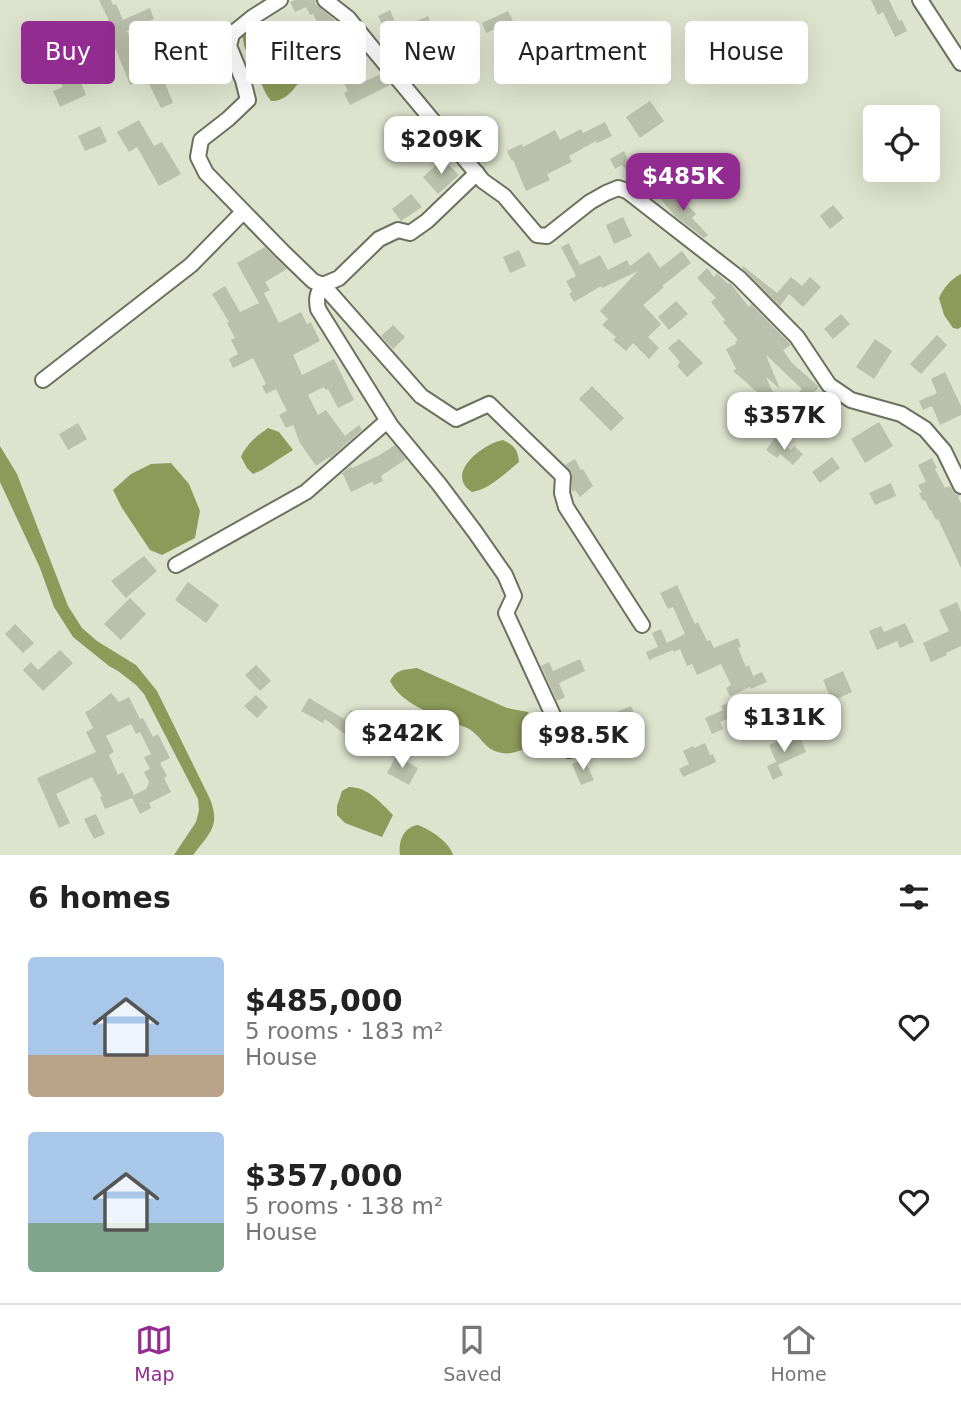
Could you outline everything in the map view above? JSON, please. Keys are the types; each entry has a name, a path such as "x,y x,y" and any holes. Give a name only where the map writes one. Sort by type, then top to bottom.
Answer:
{"street":[{"path":"280,0 232,34 229,46 248,100 201,140 198,157 206,173 313,281 323,285 421,396 456,419 488,404 563,477 562,493 566,508 642,625"},
{"path":"325,0 348,18 483,181 503,196 537,235 547,236 606,192 618,188 627,191 738,278 797,337 829,385 851,400 901,414 925,429 944,451 961,486"},
{"path":"920,0 961,63"},
{"path":"477,173 427,221 410,233 398,230 379,239 339,278 323,285 316,300 318,309 387,421 439,484 505,575 514,596 506,613 569,750"},
{"path":"43,380 191,265 243,212"},
{"path":"176,565 306,492 387,421"}],"shaded area":[{"path":"246,30 246,50 244,46 242,32"},
{"path":"261,84 298,84 280,100 271,101"},
{"path":"961,274 961,327 958,329 953,328 944,315 939,298 948,284"},
{"path":"268,428 279,432 293,450 253,474 241,457 249,444"},
{"path":"503,440 515,448 519,462 491,484 472,492 464,485 464,469 485,447"},
{"path":"0,446 17,474 68,606 82,628 97,641 136,665 157,691 210,799 214,823 193,855 174,855 196,822 198,799 144,694 73,637 54,607 40,568 0,482"},
{"path":"171,463 189,484 200,511 195,538 162,555 150,550 113,490 131,474 151,464"},
{"path":"417,668 507,708 528,712 536,737 533,745 510,753 496,752 470,730 435,716 408,701 390,681 398,672"},
{"path":"349,787 368,792 393,815 382,837 345,823 337,815 342,791"},
{"path":"418,825 439,837 453,855 400,855 400,845 405,832"}],"building":[{"path":"99,0 111,0 113,5 116,4 123,20 150,8 154,19 129,21 129,82 115,47 115,21 109,21"},
{"path":"316,0 315,5 336,21 317,21 306,7 295,12 290,2"},
{"path":"871,0 889,0 907,31 895,37 883,12 878,15"},
{"path":"390,10 395,21 380,21 378,16"},
{"path":"508,11 513,21 494,21 494,29 486,33 482,23"},
{"path":"428,16 430,21 416,21"},
{"path":"380,74 380,84 390,85 350,105 344,93 348,91 344,84 366,84 366,81"},
{"path":"62,84 82,84 86,95 60,107 53,91 63,87"},
{"path":"149,84 165,84 173,103 161,108"},
{"path":"650,101 664,121 640,138 626,117"},
{"path":"139,120 154,146 162,142 181,174 159,186 137,147 129,152 117,132"},
{"path":"605,122 612,136 597,143 596,141 569,156 572,162 547,174 550,180 526,191 507,151 522,144 523,147 555,130 560,140 581,129 583,133"},
{"path":"100,126 107,142 85,151 78,136"},
{"path":"624,151 633,169 640,163 648,172 644,175 658,192 651,197 641,190 622,165 615,169 610,159"},
{"path":"443,159 459,175 438,194 423,177"},
{"path":"668,191 696,214 692,218 708,235 704,238 675,216 660,198"},
{"path":"411,194 422,207 401,221 392,209"},
{"path":"833,205 844,218 830,229 820,216"},
{"path":"623,217 632,236 614,244 606,225"},
{"path":"569,243 580,265 600,255 608,270 627,260 630,266 649,252 660,268 682,251 691,263 643,305 661,324 648,337 659,348 649,359 633,343 626,351 613,340 616,337 602,325 608,319 600,311 638,271 602,288 601,286 574,302 566,281 576,276 561,247"},
{"path":"265,247 287,269 265,282 270,290 264,293 279,323 301,312 307,324 311,322 320,341 293,355 302,375 334,359 354,400 338,408 328,389 324,387 308,395 318,415 326,410 345,436 359,425 362,430 330,458 316,466 300,443 293,425 286,428 279,415 287,411 276,389 266,394 262,386 266,384 253,358 233,368 229,359 238,354 231,340 235,338 212,294 225,286 240,312 259,303 237,263"},
{"path":"519,250 526,266 510,273 503,257"},
{"path":"743,266 777,293 791,277 802,286 810,277 821,287 803,307 789,294 780,306"},
{"path":"707,268 714,277 717,273 731,284 749,307 751,304 791,345 783,350 792,363 819,387 807,400 799,404 793,400 802,389 766,355 780,389 766,377 786,425 769,415 768,411 765,412 753,404 764,398 733,371 736,369 726,349 738,340 711,302 716,298 697,278"},
{"path":"676,301 688,314 669,330 658,317"},
{"path":"841,314 850,324 833,339 824,329"},
{"path":"393,325 405,337 393,349 381,336"},
{"path":"937,335 947,345 921,374 910,364"},
{"path":"679,339 703,363 687,377 677,366 680,362 668,348"},
{"path":"875,339 892,351 874,379 856,367"},
{"path":"945,372 961,406 961,415 940,425 932,406 923,410 919,401 937,393 931,379"},
{"path":"592,386 624,418 611,431 579,399"},
{"path":"815,403 841,416 830,437 802,423"},
{"path":"879,422 893,446 865,463 851,439"},
{"path":"78,423 87,439 68,450 59,434"},
{"path":"775,438 791,450 794,446 803,454 793,465 780,454 777,458 766,450"},
{"path":"395,445 406,459 381,476 383,481 374,485 372,482 351,492 343,474 340,475 351,466 352,468 378,456"},
{"path":"832,457 840,468 820,483 812,472"},
{"path":"932,458 945,488 950,486 955,494 961,496 958,497 961,503 961,568 938,519 936,520 919,493 922,492 918,485 926,482 918,465"},
{"path":"575,459 593,486 580,497 575,490 572,492 572,473 565,465"},
{"path":"891,483 896,496 875,505 869,493"},
{"path":"144,556 157,571 126,598 111,581"},
{"path":"188,582 219,605 206,623 175,600"},
{"path":"677,585 695,624 698,622 707,641 710,640 714,648 738,638 741,647 738,648 746,667 749,665 753,676 762,672 767,682 730,696 726,688 731,685 721,664 697,675 692,664 687,666 680,649 649,660 646,652 658,647 652,633 661,629 667,643 685,634 673,607 668,609 660,593"},
{"path":"130,598 146,614 121,640 104,624"},
{"path":"957,602 961,612 961,646 931,662 923,643 949,631 939,610"},
{"path":"905,623 914,642 900,648 897,641 877,650 869,631 881,626 884,632"},
{"path":"15,624 34,643 23,653 5,634"},
{"path":"60,650 73,663 43,691 23,670 31,662 38,670"},
{"path":"580,659 585,671 559,683 565,697 557,701 541,666 549,662 553,671"},
{"path":"256,665 271,681 260,691 245,675"},
{"path":"843,671 852,692 832,701 823,680"},
{"path":"111,693 119,702 129,697 153,737 158,734 170,758 160,763 171,792 149,803 151,808 140,814 132,798 105,809 100,797 102,796 92,777 56,794 70,823 59,828 37,778 96,752 86,732 93,728 85,712","holes":["131,724 136,734 140,732 151,754 144,757 150,769 144,772 149,782 146,789 134,795 123,772 118,775 109,755 114,752 106,736"]},
{"path":"256,695 268,707 257,718 244,706"},
{"path":"309,698 344,719 351,710 365,721 351,739 325,719 323,723 301,711"},
{"path":"734,700 740,713 720,722 723,729 712,734 705,718 723,710 721,706"},
{"path":"631,706 639,724 617,733 609,715"},
{"path":"800,737 806,752 778,765 783,775 773,780 767,766 776,762 769,745 783,739 785,743"},
{"path":"705,743 716,762 683,777 679,769 689,764 683,751"},
{"path":"396,756 418,768 409,785 387,773"},
{"path":"584,759 594,780 581,785 572,764"},
{"path":"96,814 105,834 94,839 84,819"}]}
